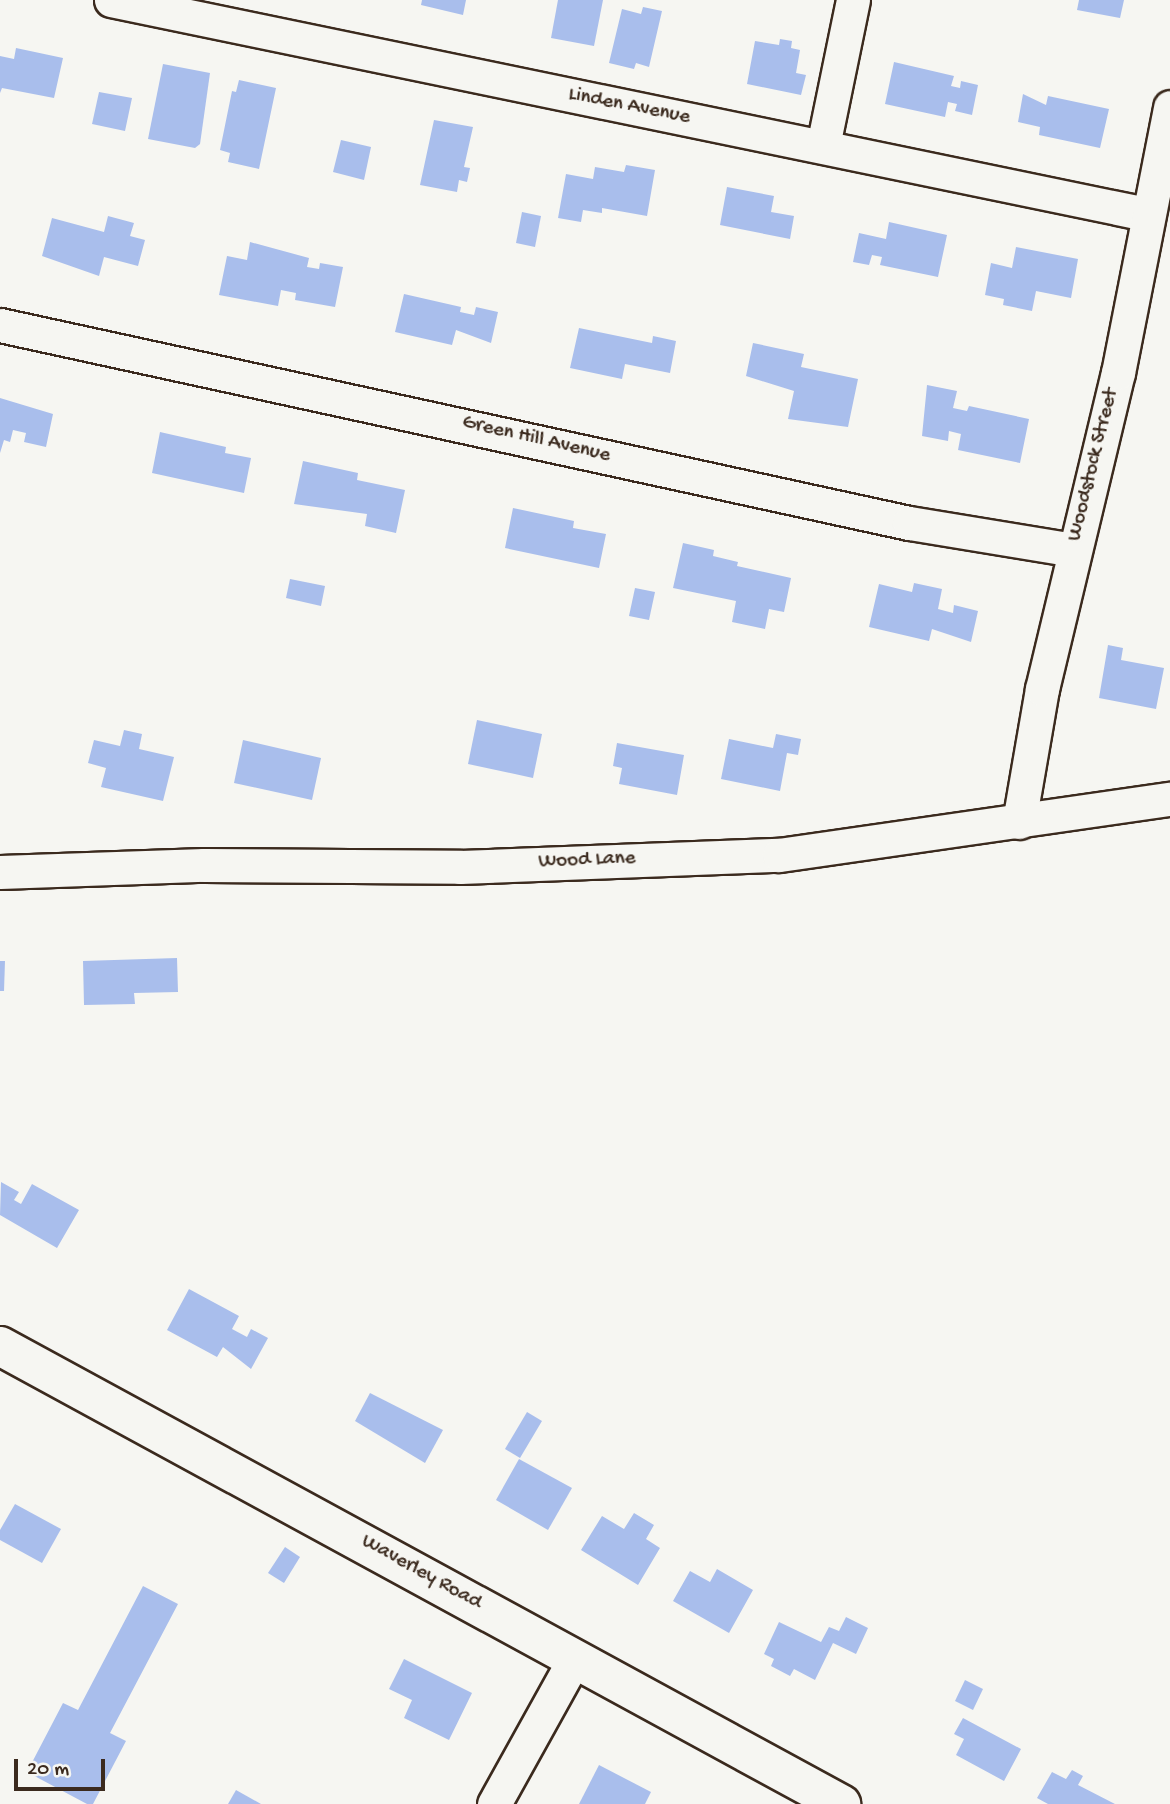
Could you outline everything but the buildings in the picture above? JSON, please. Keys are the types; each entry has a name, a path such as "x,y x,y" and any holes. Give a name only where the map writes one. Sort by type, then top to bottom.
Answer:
{"main road":[{"name":"Waverley Road","path":"0,1346 841,1804"}],"street":[{"name":"Linden Avenue","path":"111,0 1146,214"},
{"path":"823,146 853,0"},
{"name":"Woodstock Street","path":"1019,822 1032,737 1073,550 1118,373 1146,214 1170,107"},
{"name":"Green Hill Avenue","path":"0,325 909,523 1073,550"},
{"name":"Wood Lane","path":"0,872 204,865 460,867 779,855 1170,799"},
{"path":"494,1804 575,1658"}]}
